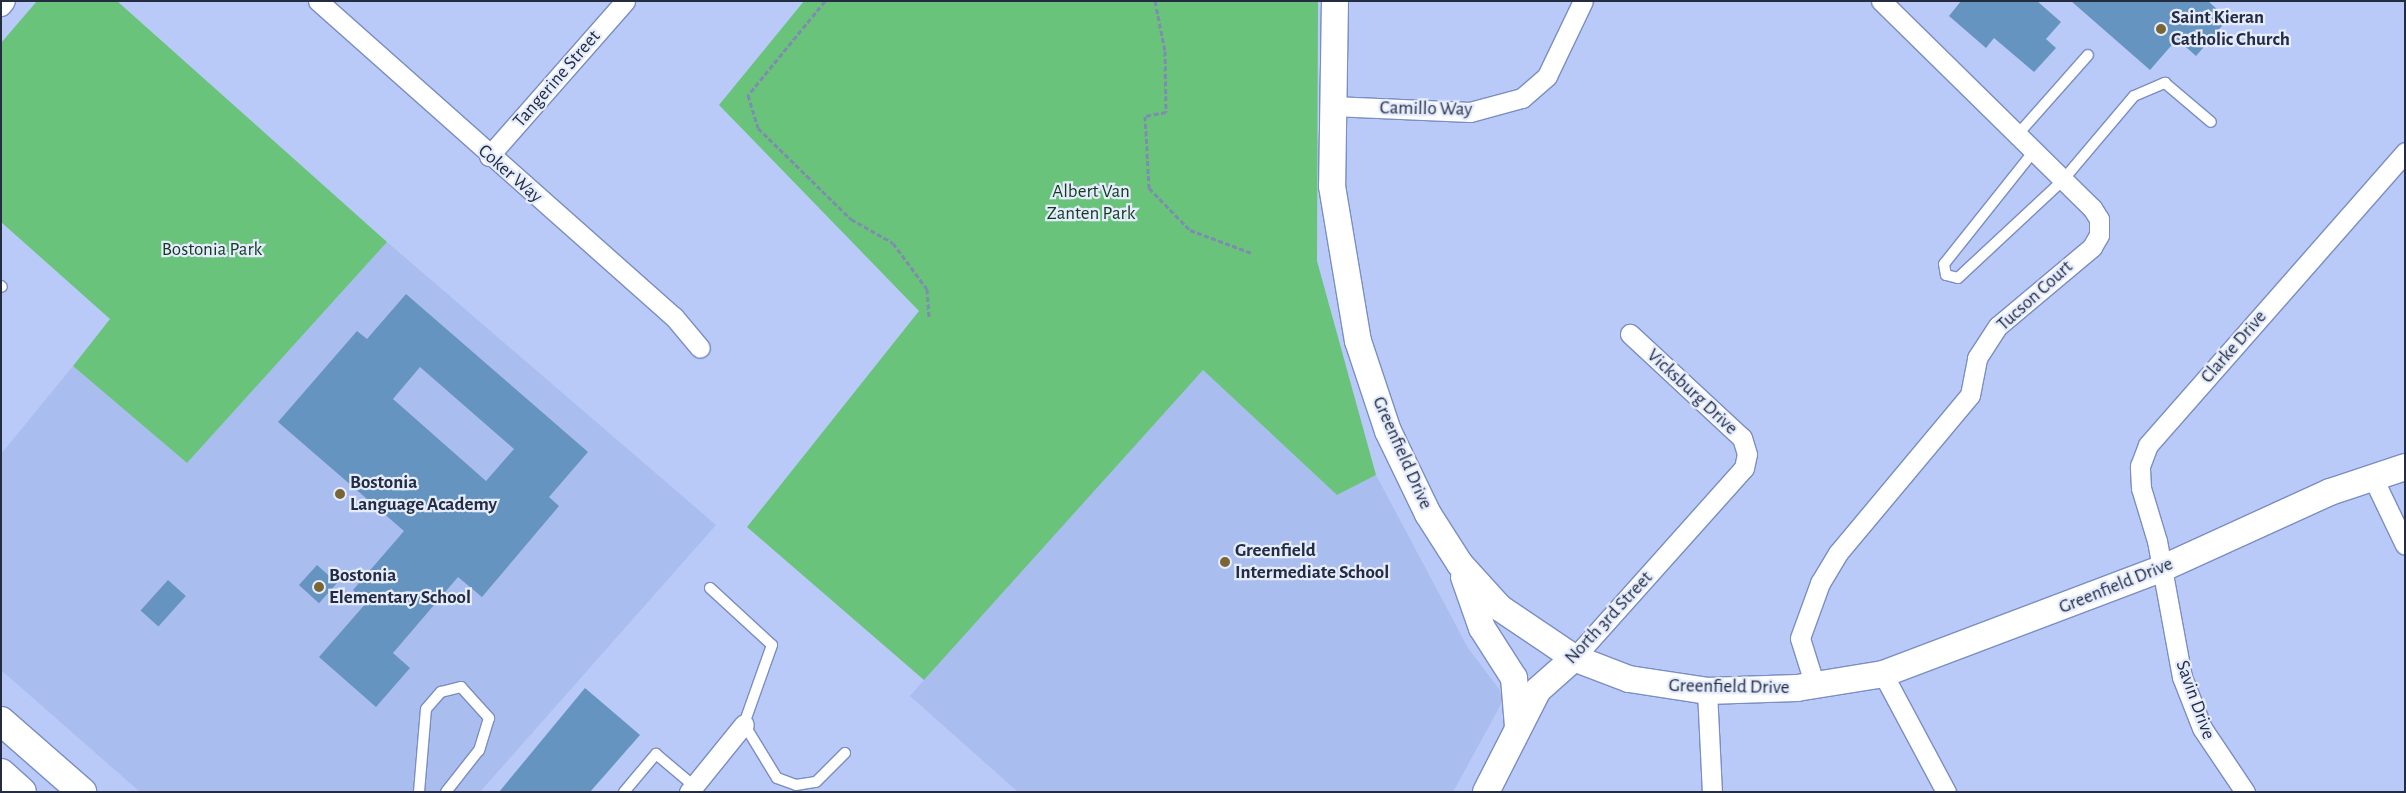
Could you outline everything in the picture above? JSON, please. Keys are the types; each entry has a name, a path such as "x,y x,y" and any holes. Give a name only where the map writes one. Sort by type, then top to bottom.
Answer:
{"main road":[{"name":"Greenfield Drive","path":"1335,1 1332,106 1333,195 1358,341 1388,431 1424,506 1460,564 1500,608 1574,658 1629,679 1706,691 1815,686 1884,674 2161,569 2372,476 2405,467"},
{"path":"1460,564 1482,628 1514,678 1518,727"},
{"name":"North 3rd Street","path":"1486,792 1538,690 1574,658"},
{"path":"1,721 82,792"},
{"path":"1,773 22,792"}],"street":[{"path":"1,6 5,1"},
{"name":"Coker Way","path":"318,1 489,156 674,317 700,348"},
{"name":"Tangerine Street","path":"489,156 625,1"},
{"name":"Camillo Way","path":"1332,106 1470,112 1522,98 1547,76 1583,1"},
{"name":"Tucson Court","path":"1815,686 1800,638 1820,583 1838,553 1970,395 1977,358 1998,326 2092,247 2099,235 2099,219 2092,208 2018,133 1881,1"},
{"name":"Clarke Drive","path":"2161,569 2141,488 2140,466 2148,445 2405,152"},
{"name":"Vicksburg Drive","path":"1630,334 1742,438 1747,454"},
{"name":"North 3rd Street","path":"1574,658 1744,468 1747,454"},
{"path":"2372,476 2405,546"},
{"name":"Savin Drive","path":"2161,569 2189,694 2202,728 2245,792"},
{"path":"1884,674 1946,792"},
{"path":"1706,691 1712,792"},
{"path":"691,789 744,724"}],"lane":[{"path":"2018,133 2088,55"},
{"path":"2034,151 1944,264 1946,275 1958,278 2063,180 2134,96 2144,95 2159,84 2165,83 2211,122"},
{"path":"710,588 772,645 744,724 777,778 786,783 816,782 845,753"},
{"path":"419,792 426,709 441,692 461,687 489,718 478,750 446,792"},
{"path":"624,792 656,754 691,789"}],"path":[{"path":"825,1 748,95 758,128 851,219 893,243 927,288 929,318"},
{"path":"1155,1 1165,51 1166,112 1144,116 1149,188 1190,230 1252,253"}],"shaded area":[{"name":"Bostonia Language Academy","path":"387,242 716,525 480,792 140,792 1,670 1,454 73,366 187,463"},
{"name":"Greenfield Intermediate School","path":"1203,370 1337,495 1376,475 1468,648 1505,697 1453,792 1018,792 910,696 1048,537"}],"green space":[{"name":"Bostonia Park","path":"37,1 117,1 387,242 187,463 73,366 110,319 1,222 1,43"},
{"name":"Albert Van Zanten Park","path":"804,1 1318,1 1317,261 1376,475 1337,495 1203,370 924,680 747,527 919,311 719,105"}],"building":[{"path":"1961,1 2037,1 2061,22 2046,39 2056,48 2034,72 1994,38 1986,48 1949,16"},
{"name":"Saint Kieran Catholic Church","path":"2071,1 2208,1 2228,19 2196,56 2177,39 2150,70"},
{"path":"406,294 588,452 549,497 559,506 482,597 458,577 393,653 410,668 376,707 319,657 367,602 353,590 404,531 278,422 357,331 367,339","holes":["420,367 514,449 486,481 393,399"]},
{"path":"317,565 337,583 319,603 299,585"},
{"path":"168,580 186,596 158,627 141,610"},
{"path":"585,688 640,735 590,792 499,792"}],"place":[{"name":"Saint Kieran Catholic Church","path":"2161,29"},
{"name":"Bostonia Language Academy","path":"340,494"},
{"name":"Greenfield Intermediate School","path":"1225,562"},
{"name":"Bostonia Elementary School","path":"319,587"}]}
